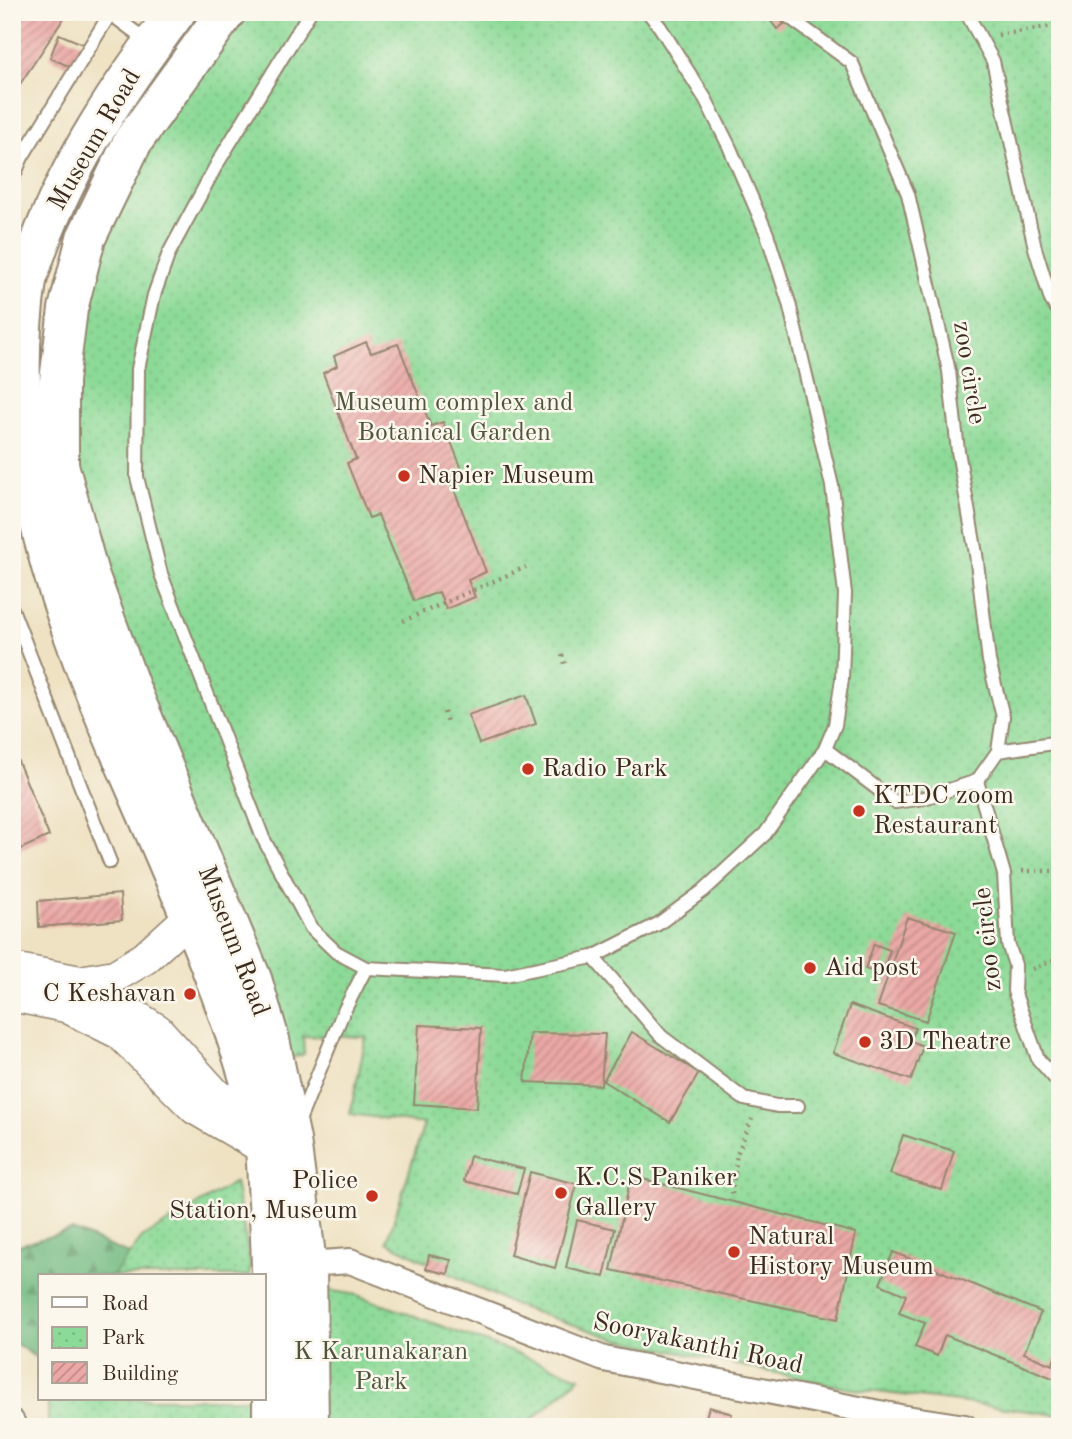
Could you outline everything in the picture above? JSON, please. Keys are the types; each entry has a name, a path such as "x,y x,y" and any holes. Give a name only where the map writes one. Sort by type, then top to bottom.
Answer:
{"main road":[{"name":"Museum Road","path":"176,12 93,133 60,194 28,278 17,342 16,418 24,484 44,561 84,670 191,916 272,1137 307,1264 309,1427"},
{"name":"Museum Road","path":"226,12 133,141 86,238 68,309 59,381 59,461 89,574 130,687 252,979 277,1067 272,1137 272,1427"},
{"path":"24,484 62,476"}],"street":[{"path":"12,969 80,982 115,976 145,958 191,916"},
{"path":"80,982 157,1030 215,1094 272,1137"},
{"path":"12,995 66,1006 120,1033 195,1108 272,1137"},
{"name":"Sooryakanthi Road","path":"307,1264 350,1261 604,1359 900,1417 965,1427"},
{"path":"12,1422 14,1427"}],"lane":[{"path":"310,12 217,164 169,253 154,295 138,369 137,477 161,574 263,838 311,928 335,952 366,968 505,975 593,957 658,924 703,891 765,834 825,748 835,725 842,678 845,593 832,486 789,303 767,234 729,146 706,100 648,12"},
{"name":"zoo circle","path":"782,12 852,63 908,194 949,370 958,451 976,554 989,661 1003,717 998,751 977,781 1003,871 1008,944 1015,965 1014,991 1038,1059 1060,1084"},
{"path":"966,12 993,61 1035,248 1051,300 1060,313"},
{"path":"12,180 22,157 109,13 152,45"},
{"path":"12,609 110,862"},
{"path":"998,751 1060,742"},
{"path":"825,748 895,802 924,798 977,781"},
{"path":"593,957 661,1036 744,1099 776,1106 798,1106"},
{"path":"272,1137 366,968"}],"path":[{"path":"980,38 1060,25"},
{"path":"403,621 526,568"},
{"path":"562,655 565,664"},
{"path":"443,712 447,725"},
{"path":"1003,871 1060,871"},
{"path":"1015,974 1060,958"},
{"path":"732,1194 737,1154 760,1102"}],"green space":[{"name":"Museum complex and Botanical Garden","path":"234,12 1060,12 1060,1415 846,1388 617,1339 513,1305 387,1242 424,1124 350,1114 366,1037 303,1036 304,1054 282,1061 99,594 64,387 99,232"},
{"path":"235,1182 250,1274 115,1274 142,1238"},
{"path":"72,1230 138,1258 150,1274 38,1274 38,1359 12,1341 12,1247"},
{"name":"K Karunakaran Park","path":"321,1289 357,1295 580,1377 524,1427 319,1427"},
{"path":"48,1400 251,1400 251,1427 48,1427"}],"building":[{"path":"12,12 68,12 12,96"},
{"path":"764,12 774,12 784,24 777,29"},
{"path":"59,34 83,44 73,68 50,58"},
{"name":"Napier Museum","path":"366,342 371,353 398,344 431,426 443,422 463,472 450,479 486,572 468,580 475,597 446,609 439,592 414,601 378,515 369,518 347,463 356,459 323,373 337,366 334,356"},
{"path":"526,695 536,724 479,744 468,715"},
{"path":"12,747 49,836 12,853"},
{"path":"120,894 122,920 39,927 38,901"},
{"path":"907,917 956,932 926,1021 878,1006"},
{"path":"874,944 890,950 882,975 865,969"},
{"path":"850,1005 915,1028 911,1041 923,1046 911,1080 833,1053"},
{"path":"419,1025 481,1028 477,1108 414,1104"},
{"path":"632,1032 699,1073 670,1122 603,1081"},
{"path":"530,1033 605,1034 601,1085 525,1082"},
{"path":"903,1135 954,1151 942,1190 890,1174"},
{"path":"470,1156 524,1169 517,1194 464,1181"},
{"path":"530,1172 577,1184 555,1268 510,1255"},
{"name":"Natural History Museum","path":"631,1176 856,1233 838,1319 611,1270"},
{"path":"577,1220 615,1229 604,1277 566,1268"},
{"path":"893,1252 1041,1312 1024,1353 1052,1365 1060,1346 1060,1366 1055,1379 945,1335 937,1356 915,1347 925,1323 899,1313 906,1295 880,1284"},
{"path":"429,1255 451,1260 448,1274 426,1269"},
{"path":"709,1407 732,1414 728,1427 703,1427"}],"place":[{"name":"Napier Museum","path":"404,476"},
{"name":"Radio Park","path":"528,769"},
{"name":"KTDC zoom Restaurant","path":"859,811"},
{"name":"Aid post","path":"810,968"},
{"name":"C Keshavan","path":"190,994"},
{"name":"3D Theatre","path":"865,1042"},
{"name":"K.C.S Paniker Gallery","path":"561,1193"},
{"name":"Police Station, Museum","path":"372,1196"},
{"name":"Natural History Museum","path":"734,1252"}]}
